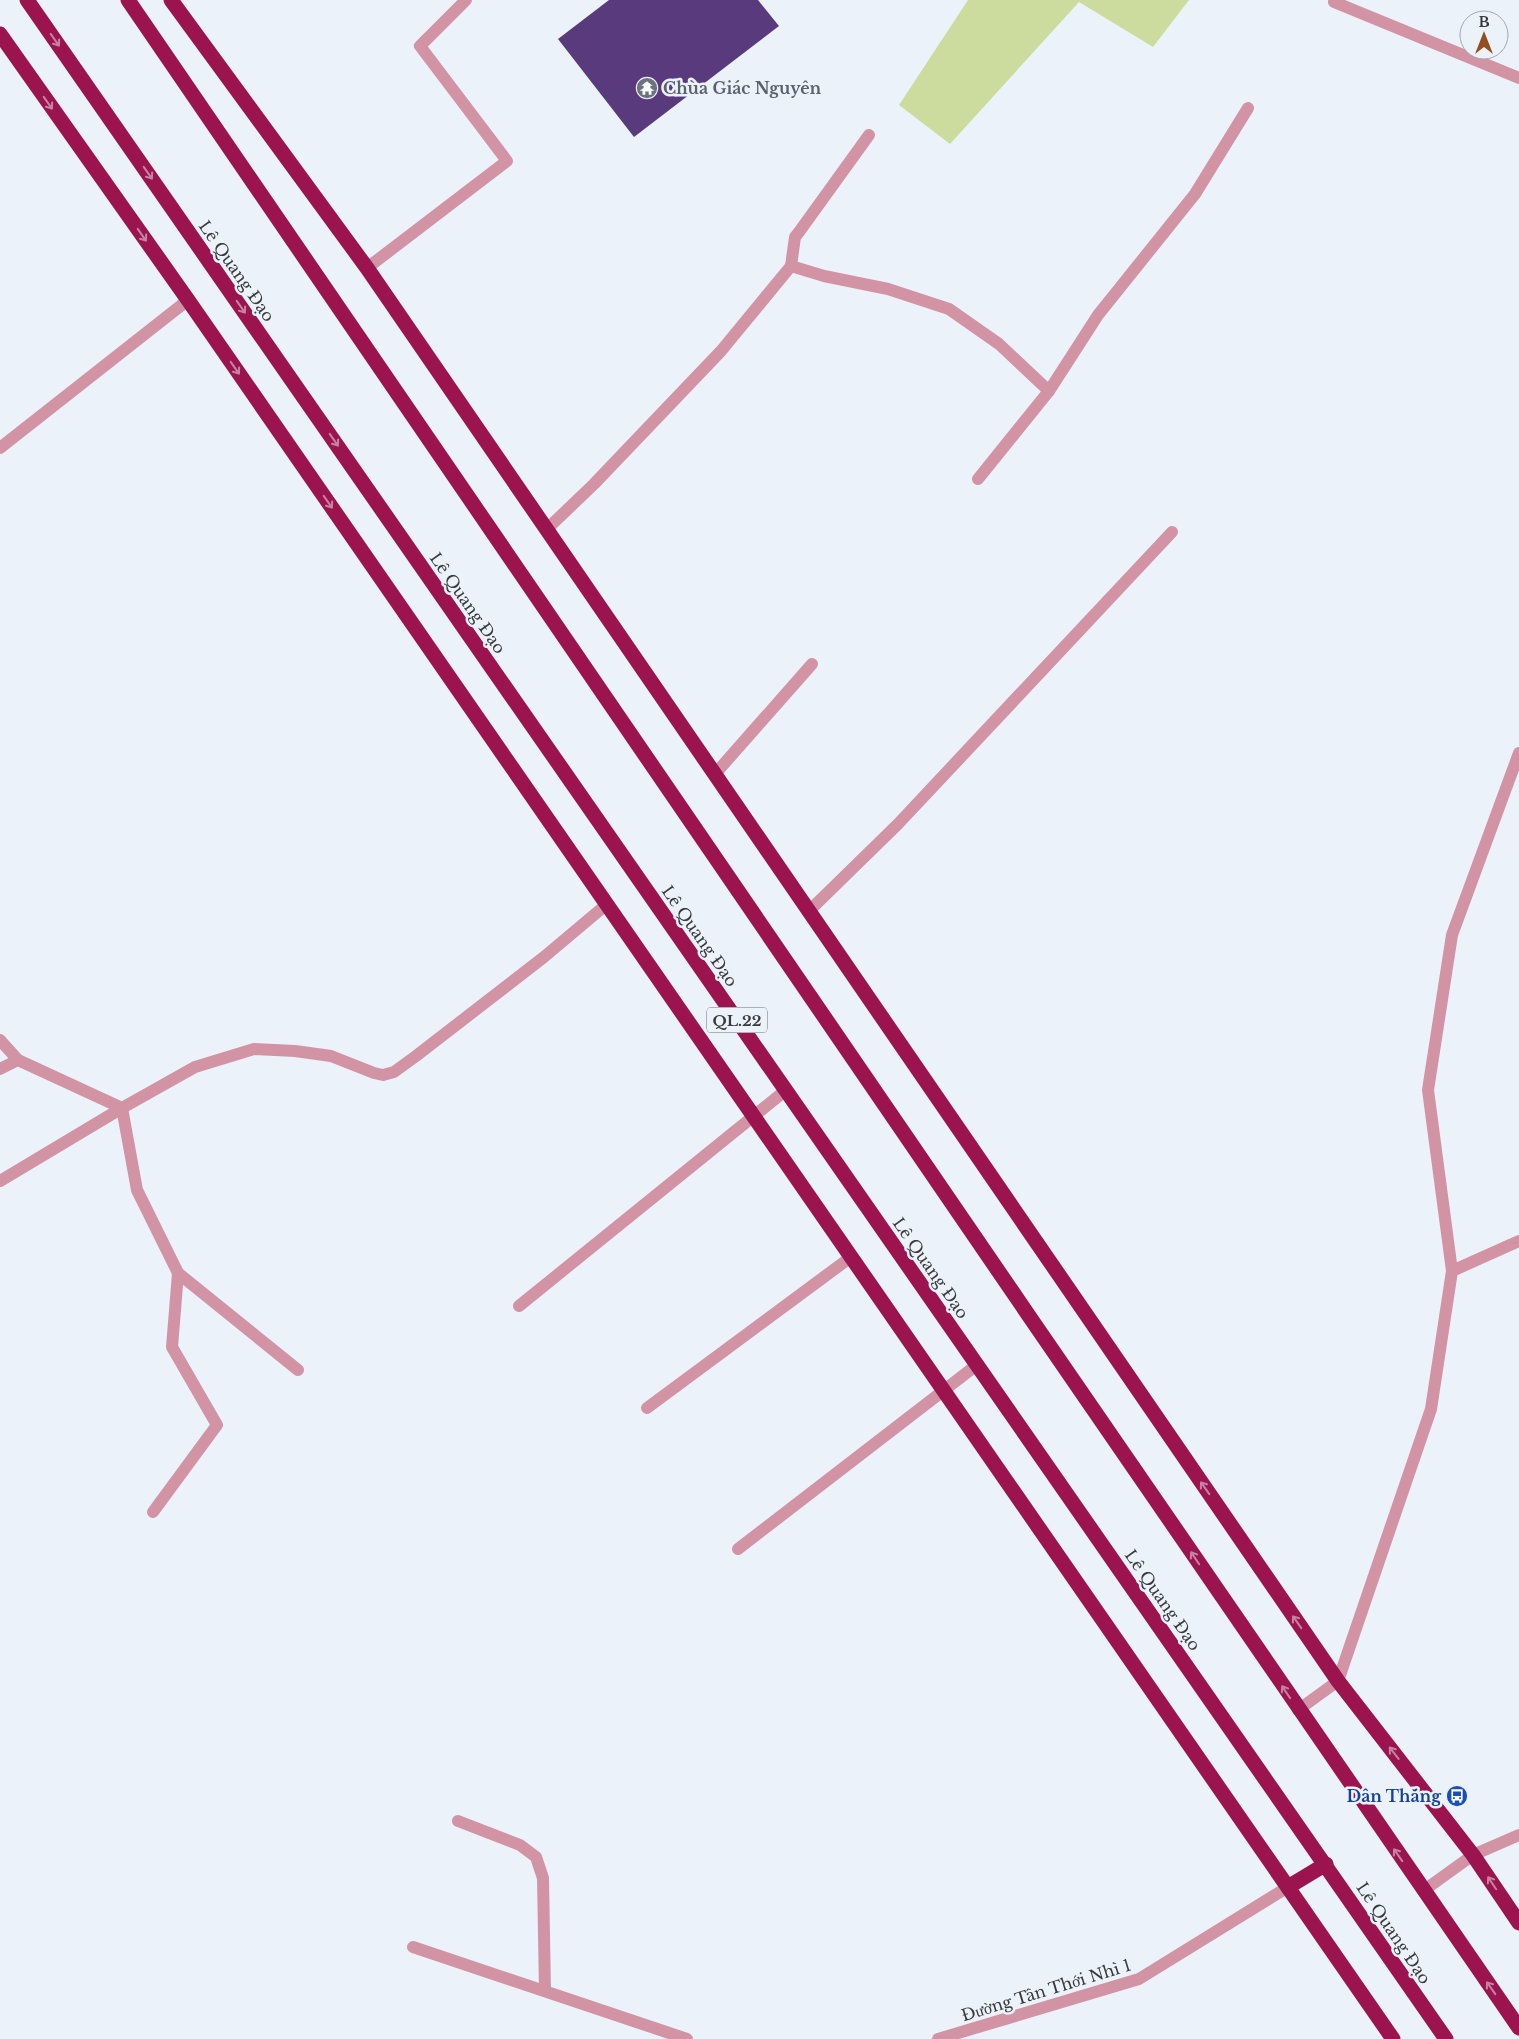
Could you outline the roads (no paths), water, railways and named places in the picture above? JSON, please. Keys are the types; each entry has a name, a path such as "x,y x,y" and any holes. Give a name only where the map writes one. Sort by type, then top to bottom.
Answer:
{"highway":[{"name":"Lê Quang Đạo","path":"27,0 1446,2039"},
{"path":"128,0 334,297 1298,1710 1519,2028"},
{"path":"171,0 367,268 1338,1681 1473,1855 1519,1923"},
{"name":"QL.22","path":"0,34 188,300 1394,2039"},
{"path":"1288,1887 1326,1864"}],"street":[{"path":"367,268 507,161 420,46 466,0"},
{"path":"1334,2 1519,78"},
{"path":"978,478 1049,391 1098,316 1195,194 1248,108"},
{"path":"546,530 600,477 721,351 791,266 795,237 869,135"},
{"path":"791,266 824,276 888,289 949,308 999,344 1049,391"},
{"path":"0,448 188,300"},
{"path":"808,912 898,824 1172,532"},
{"path":"715,774 812,664"},
{"path":"1298,1710 1338,1681 1431,1409 1452,1271 1428,1090 1452,935 1519,753"},
{"path":"0,1181 195,1067 254,1049 294,1051 331,1056 374,1074 384,1075 394,1072 544,957 607,904"},
{"path":"0,1040 18,1060 122,1108"},
{"path":"0,1069 18,1060"},
{"path":"519,1306 786,1090"},
{"path":"122,1108 137,1190 178,1273 298,1370"},
{"path":"1452,1271 1519,1241"},
{"path":"647,1408 851,1257"},
{"path":"153,1512 217,1425 172,1347 178,1273"},
{"path":"738,1549 978,1364"},
{"path":"458,1821 520,1845 536,1857 543,1878 545,1991"},
{"path":"1423,1891 1473,1855 1519,1835"},
{"name":"Đường Tân Thới Nhì 1","path":"944,2038 1140,1979 1288,1887"},
{"path":"413,1947 688,2039"}],"place":[{"name":"Chùa Giác Nguyên","path":"647,88"},
{"name":"Dân Thắng","path":"1457,1796"}]}
